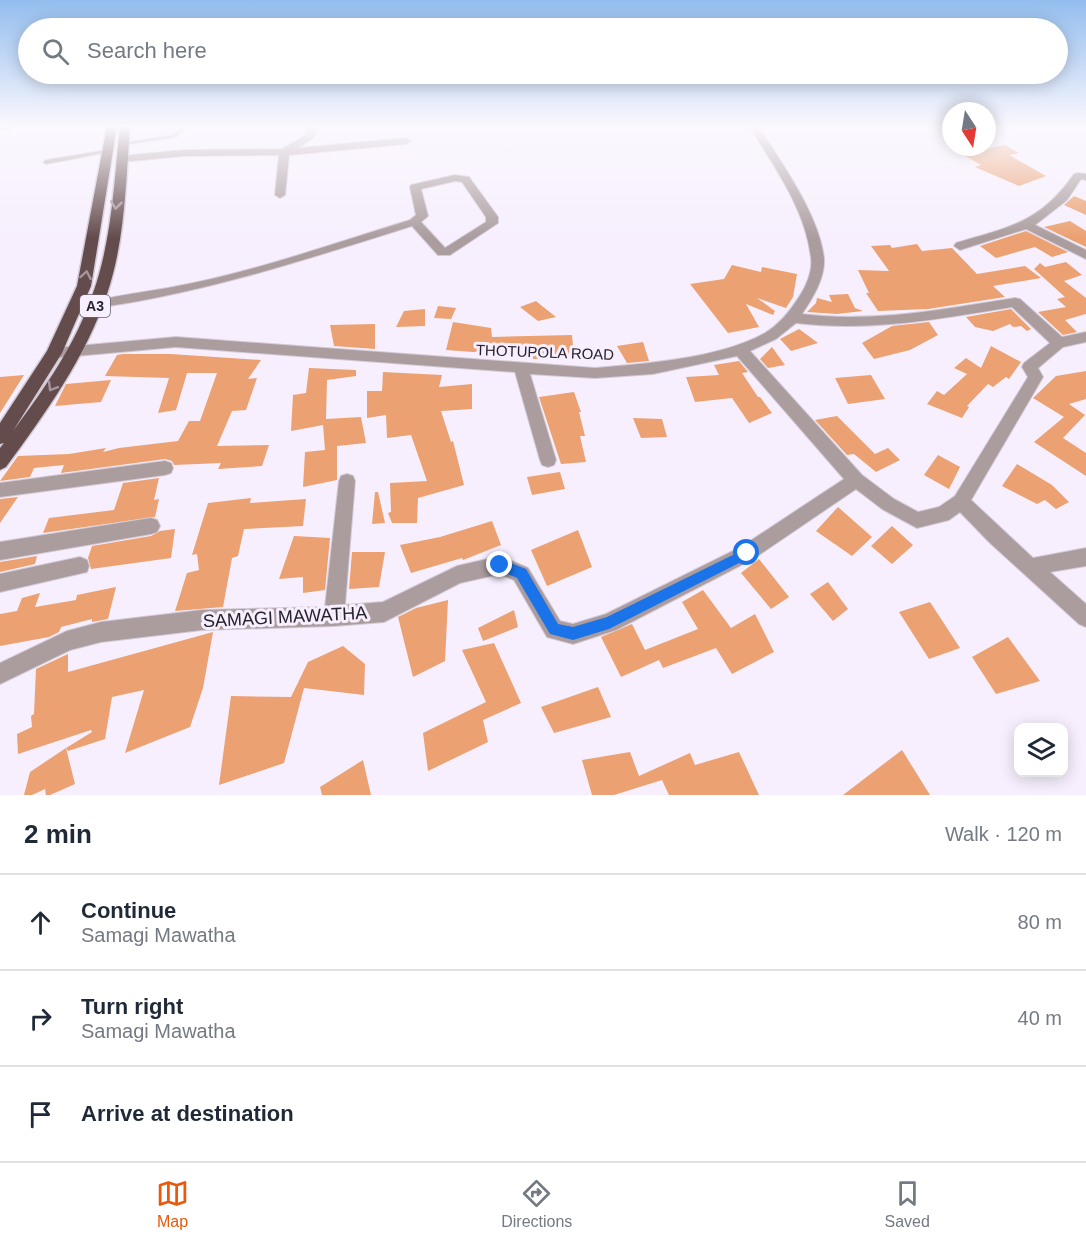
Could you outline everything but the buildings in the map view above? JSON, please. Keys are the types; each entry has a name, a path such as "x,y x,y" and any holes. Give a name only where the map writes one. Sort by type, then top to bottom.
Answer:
{"highway":[{"name":"A3","path":"0,437 54,353 84,286 105,163"},
{"name":"A3","path":"0,462 38,410 72,352 96,304 110,248 121,163"}],"street":[{"path":"280,195 283,163"},
{"name":"THOTUPOLA ROAD","path":"54,353 176,342 595,373 653,369 740,350 771,336 793,318 811,289 818,260 806,216 777,163"},
{"path":"960,246 1027,225 1063,198 1078,176 1086,177"},
{"path":"96,304 146,298 191,287 299,258 414,222 422,216 415,187 461,177 465,179 492,217 492,223 446,252 442,252 414,222"},
{"path":"1027,225 1086,255"},
{"path":"793,318 812,322 854,323 894,320 1015,303 1059,343"},
{"path":"740,350 856,480 888,504 917,520 944,514 961,501 1036,377 1029,367 1059,343 1086,337"},
{"path":"521,369 548,460"},
{"path":"0,490 165,468"},
{"name":"SAMAGI MAWATHA","path":"0,674 67,641 101,632 202,620 334,616 384,612 457,575 500,565 521,574 554,630 573,634 609,623 747,553 856,480"},
{"path":"334,616 347,481"},
{"path":"961,501 994,536 1086,617"},
{"path":"0,551 151,526"},
{"path":"1029,567 1086,556"},
{"path":"0,583 80,566"}],"route":[{"path":"500,565 521,574 554,630 573,634 609,623 747,553"}]}
